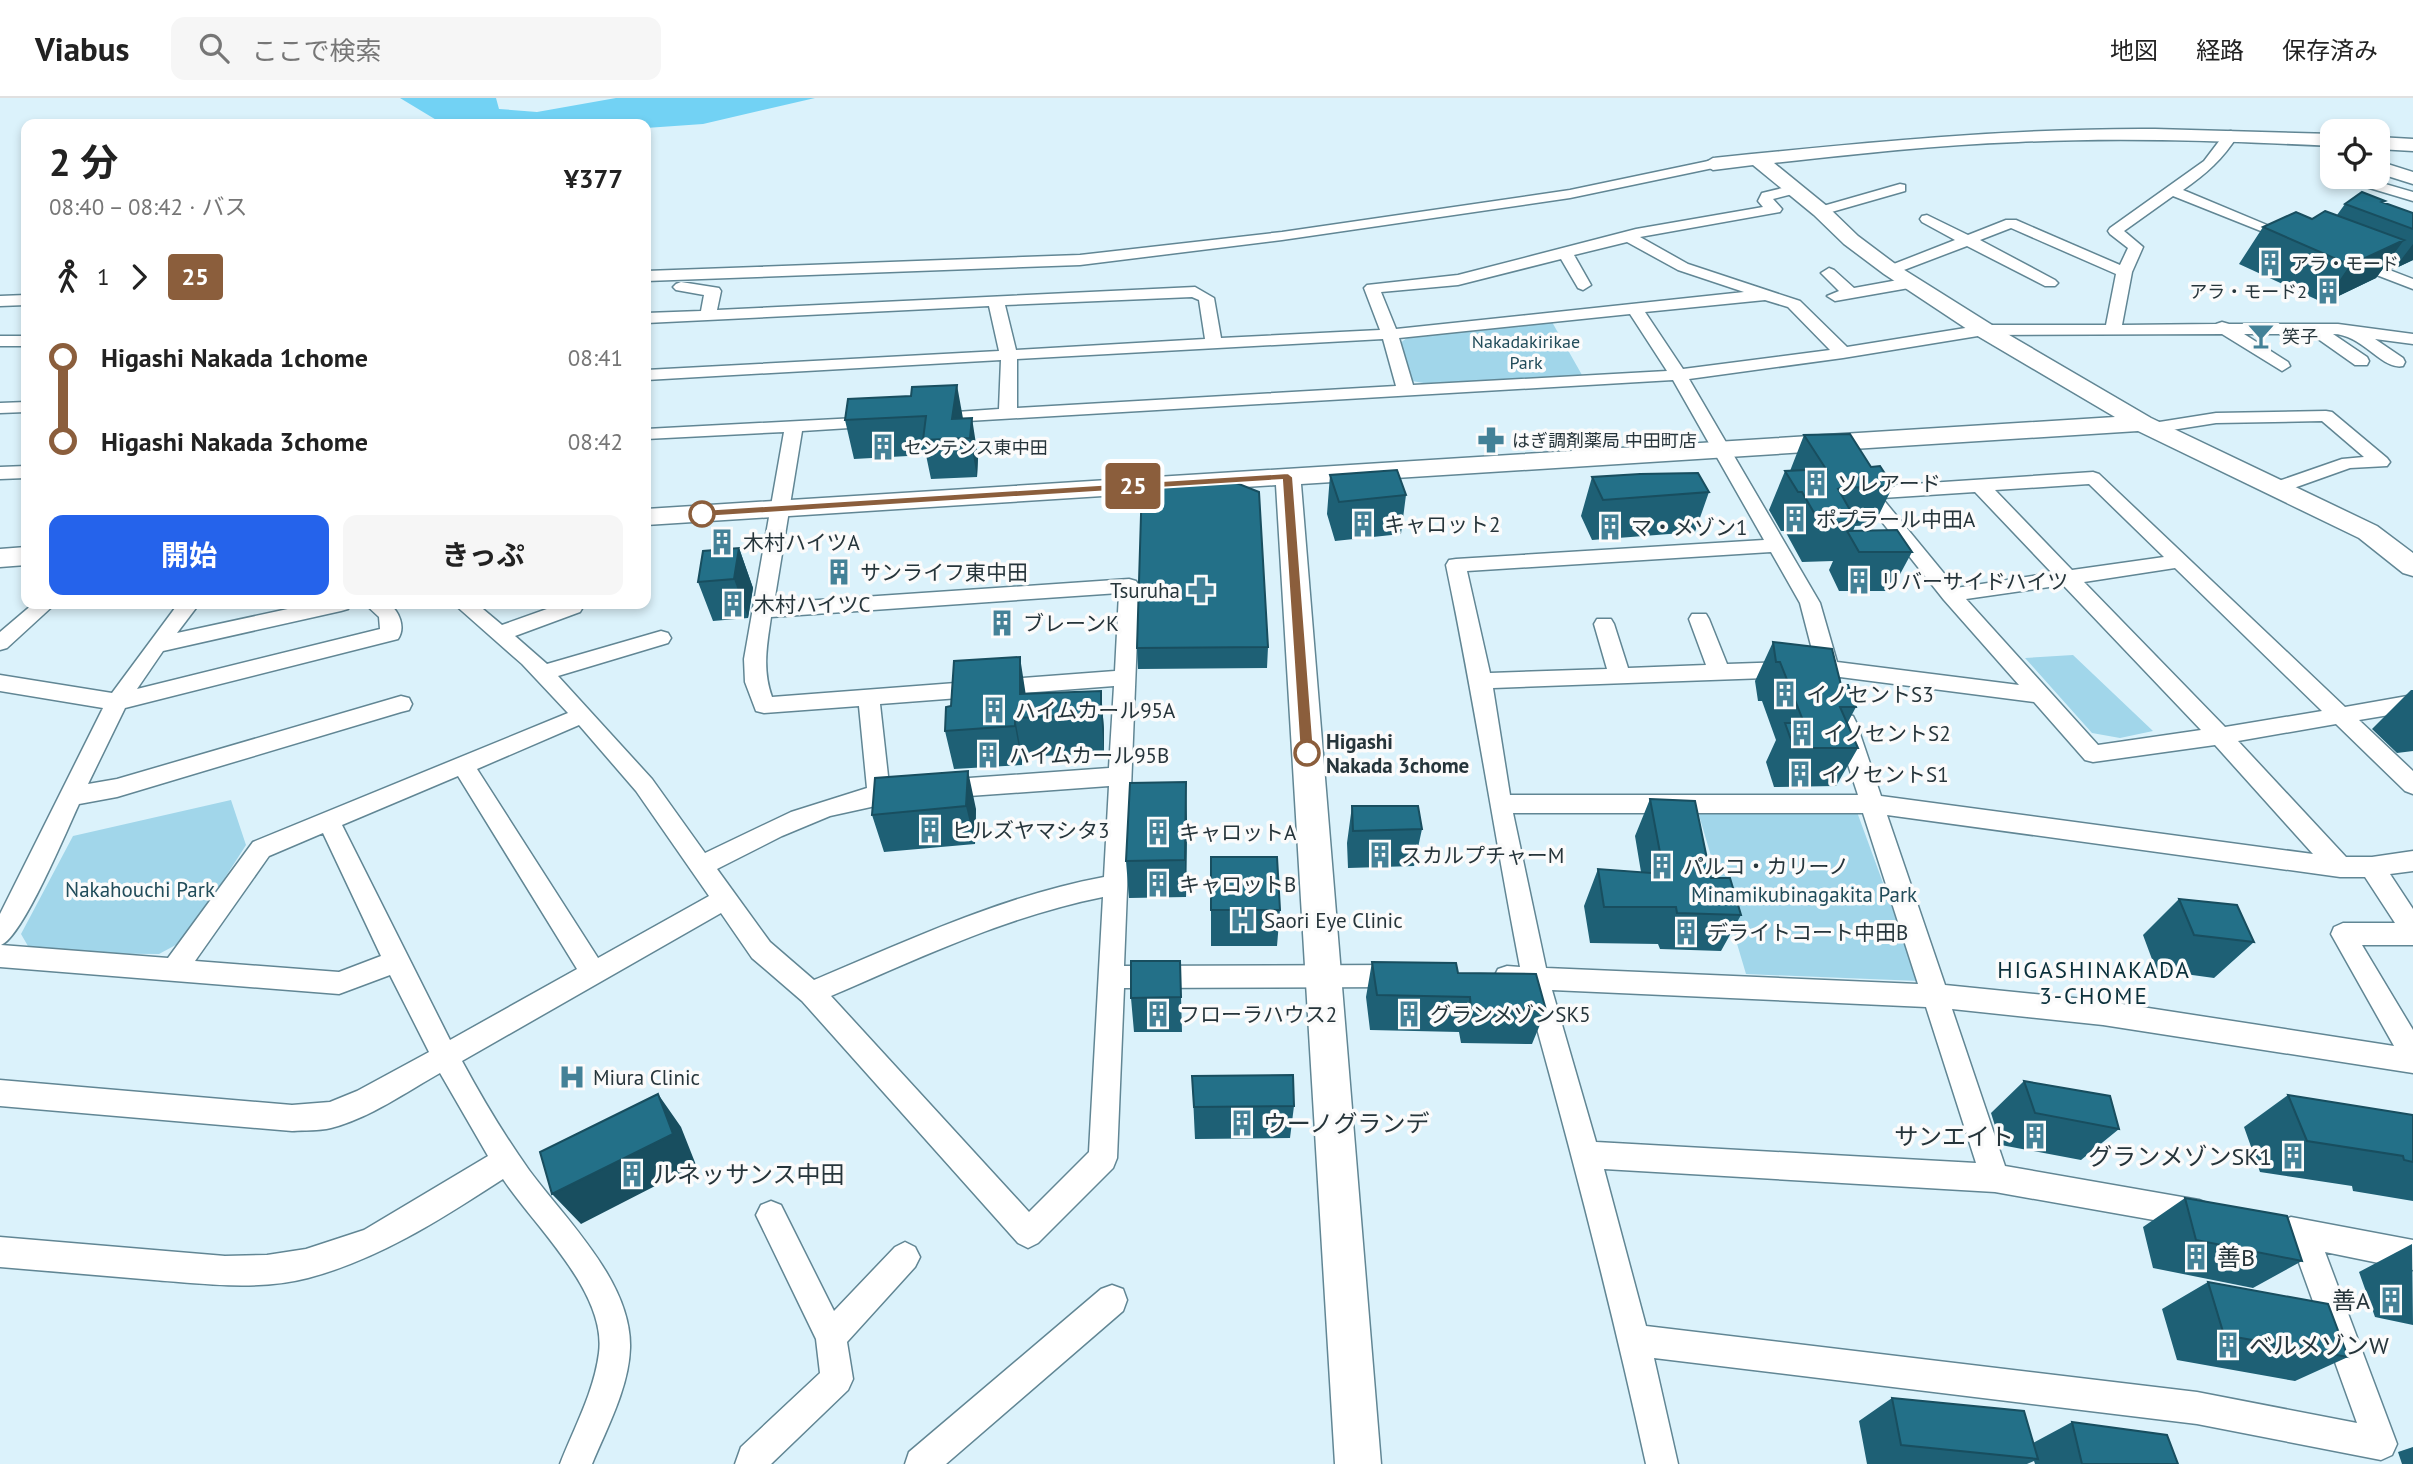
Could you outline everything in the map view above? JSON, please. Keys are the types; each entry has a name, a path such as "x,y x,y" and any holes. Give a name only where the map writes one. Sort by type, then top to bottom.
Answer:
{"street":[{"path":"2113,329 2124,272 2136,247 2115,230 2225,148 2231,135"},
{"path":"651,269 1008,254 1199,235 1823,150 1980,138 2231,135 2320,139"},
{"path":"2302,138 2320,146"},
{"path":"2390,144 2413,145"},
{"path":"1757,159 1821,211 1851,240 1900,276 1984,330 2147,426 2368,532 2413,567"},
{"path":"651,276 1080,260 1282,236 1544,198 1713,163"},
{"path":"2390,171 2413,178"},
{"path":"1821,211 1900,188"},
{"path":"1406,392 1390,334 1373,288 1458,280 1566,254 1636,233 1775,209 1765,201 1767,196 1795,189"},
{"path":"2387,189 2413,197"},
{"path":"2171,190 2302,242"},
{"path":"1927,219 2050,283"},
{"path":"1829,273 1843,294 1900,276 1969,240 2011,223 2124,272"},
{"path":"1629,237 1683,267 1794,304 1843,353"},
{"path":"1566,254 1583,285"},
{"path":"2337,255 2413,284"},
{"path":"651,285 713,291 708,316"},
{"path":"651,318 1195,292 1206,298 1214,343"},
{"path":"0,294 21,293"},
{"path":"651,375 1390,334 1765,295"},
{"path":"0,301 21,300"},
{"path":"996,301 1009,356 1008,414"},
{"path":"1635,309 1678,374 1810,603 1828,668 1995,1178"},
{"path":"2222,327 2282,366"},
{"path":"2315,328 2361,361"},
{"path":"914,419 1678,374 1843,353 1984,330 2315,328 2352,330 2413,339"},
{"path":"2352,330 2397,362"},
{"path":"0,341 21,341"},
{"path":"0,408 21,407"},
{"path":"651,517 2147,426 2216,418 2326,416 2381,462 2348,464 2277,488"},
{"path":"651,435 888,421"},
{"path":"794,426 754,659 756,682 764,705 1125,678"},
{"path":"0,473 21,472"},
{"path":"1288,477 1359,1464"},
{"path":"2413,703 2342,715 2220,736 2093,754 1951,595 1868,493 2093,478 2342,715 2413,785"},
{"path":"1978,484 2220,736 2340,867"},
{"path":"1662,1464 1634,1340 1586,1155 1535,977 1456,565 1777,545"},
{"path":"0,558 21,556"},
{"path":"1951,595 2180,561"},
{"path":"470,609 543,673 583,715 644,785 761,950 811,993 1028,1233 1103,1158 1129,586 763,611"},
{"path":"0,643 39,609"},
{"path":"0,935 16,910 117,702 156,645 185,609"},
{"path":"156,645 318,609"},
{"path":"0,704 6,684 117,702 391,634 389,614 382,609"},
{"path":"499,634 568,609"},
{"path":"1699,619 1719,672"},
{"path":"1604,624 1620,676"},
{"path":"543,673 661,638"},
{"path":"1480,681 1828,668 2040,695"},
{"path":"869,699 879,793"},
{"path":"72,796 117,788 401,704"},
{"path":"174,970 261,849 464,767 583,715"},
{"path":"464,767 593,972"},
{"path":"701,866 764,833 835,803 879,793 1120,776"},
{"path":"1500,803 1872,803 2340,867 2372,867 2413,861"},
{"path":"329,822 445,1055 506,1161 588,1267 610,1312 616,1342 607,1383 576,1464"},
{"path":"2372,867 2413,932"},
{"path":"811,993 986,919 1058,895 1116,885"},
{"path":"0,1093 292,1118 330,1115 367,1100 725,899"},
{"path":"2413,932 2343,934 2413,1055"},
{"path":"0,956 339,983 397,961"},
{"path":"1112,977 1426,976"},
{"path":"1480,976 1937,996 2103,1013 2413,1061"},
{"path":"1586,1155 1995,1178 2222,1219"},
{"path":"0,1252 225,1271 261,1272 308,1266 354,1251 397,1229 506,1161"},
{"path":"751,1464 753,1459 837,1379 831,1337 771,1215"},
{"path":"2263,1226 2413,1255"},
{"path":"1634,1340 2197,1408 2381,1444 2303,1233"},
{"path":"831,1337 905,1257"},
{"path":"921,1464 1112,1300"}],"green space":[{"name":"Nakadakirikae Park","path":"1552,322 1582,375 1429,384 1412,381 1399,344 1408,337"},
{"path":"2073,655 2153,731 2120,738 2092,733 2025,658"},
{"name":"Nakahouchi Park","path":"231,800 246,845 185,940 159,954 32,953 21,934 73,836"},
{"name":"Minamikubinagakita Park","path":"1698,812 1857,812 1919,981 1746,974"}],"shaded area":[{"path":"400,98 496,98 499,109 537,112 616,98 815,98 703,124 651,128 651,119 435,119"}],"building":[{"path":"2362,192 2413,213 2413,229 2345,204"},
{"path":"2325,211 2404,240 2350,265 2263,227 2296,212 2312,219"},
{"path":"957,385 952,419 972,418 970,438 923,440 926,416 845,420 848,399 911,396 912,387"},
{"path":"1850,434 1871,467 1880,466 1893,486 1838,489 1857,522 1820,523 1802,492 1798,492 1785,471 1826,469 1804,435"},
{"path":"1397,470 1406,495 1339,502 1330,475"},
{"path":"1698,473 1709,492 1603,500 1592,477 1640,474"},
{"name":"Tsuruha","path":"1142,482 1234,482 1259,492 1268,647 1137,648"},
{"path":"1897,530 1912,552 1859,552 1847,531"},
{"path":"739,548 734,579 698,582 703,551"},
{"path":"1773,642 1832,649 1841,685 1848,685 1856,707 1840,707 1858,748 1794,748 1785,723 1804,723 1780,662 1776,662"},
{"path":"1020,657 1020,694 1101,691 1101,714 1015,718 1015,726 945,731 946,707 951,706 954,661"},
{"path":"968,771 966,806 872,815 875,778"},
{"path":"1186,782 1185,860 1126,861 1130,783"},
{"path":"1650,799 1695,801 1711,878 1730,878 1741,915 1677,913 1676,907 1604,907 1598,869 1664,874"},
{"path":"1352,806 1418,806 1422,829 1353,831"},
{"path":"1211,857 1277,857 1280,910 1211,910"},
{"path":"2179,899 2237,905 2254,942 2194,935"},
{"path":"1131,961 1180,961 1181,997 1131,998"},
{"path":"1372,962 1456,963 1458,973 1536,974 1546,1010 1471,1009 1470,997 1377,995"},
{"path":"1293,1075 1294,1106 1194,1107 1192,1076"},
{"path":"2024,1081 2110,1096 2119,1129 2035,1113"},
{"path":"658,1094 673,1134 552,1194 540,1152"},
{"path":"2288,1095 2413,1115 2413,1162 2404,1160 2403,1156 2307,1141"},
{"path":"2185,1198 2287,1216 2302,1261 2196,1240"},
{"path":"2208,1282 2328,1304 2348,1357 2224,1335"},
{"path":"1892,1398 2024,1411 2038,1459 1901,1445"},
{"path":"2072,1422 2167,1435 2178,1464 2082,1464"}],"bus line":[{"name":"25","path":"702,514 1288,477 1307,753"}],"place":[{"name":"アラ・モード","path":"2270,263"},
{"name":"アラ・モード2","path":"2328,291"},
{"name":"笑子","path":"2261,336"},
{"name":"はぎ調剤薬局 中田町店","path":"1491,440"},
{"name":"センテンス東中田","path":"883,447"},
{"name":"ソレアード","path":"1816,483"},
{"name":"ポプラール中田A","path":"1795,519"},
{"name":"キャロット2","path":"1363,524"},
{"name":"マ・メゾン1","path":"1610,527"},
{"name":"木村ハイツA","path":"722,542"},
{"name":"サンライフ東中田","path":"839,572"},
{"name":"リバーサイドハイツ","path":"1859,581"},
{"name":"Tsuruha","path":"1201,590"},
{"name":"木村ハイツC","path":"733,604"},
{"name":"ブレーンK","path":"1002,623"},
{"name":"イノセントS3","path":"1785,694"},
{"name":"ハイムカール95A","path":"994,710"},
{"name":"イノセントS2","path":"1802,733"},
{"name":"Higashi Nakada 3chome","path":"1307,753"},
{"name":"ハイムカール95B","path":"988,755"},
{"name":"イノセントS1","path":"1800,774"},
{"name":"ヒルズヤマシタ3","path":"930,830"},
{"name":"キャロットA","path":"1158,832"},
{"name":"スカルプチャーM","path":"1380,855"},
{"name":"パルコ・カリーノ","path":"1662,866"},
{"name":"キャロットB","path":"1158,884"},
{"name":"Saori Eye Clinic","path":"1243,920"},
{"name":"デライトコート中田B","path":"1686,932"},
{"name":"フローラハウス2","path":"1158,1014"},
{"name":"グランメゾンSK5","path":"1409,1014"},
{"name":"Miura Clinic","path":"572,1077"},
{"name":"ウーノグランデ","path":"1242,1123"},
{"name":"サンエイト","path":"2035,1136"},
{"name":"グランメゾンSK1","path":"2293,1156"},
{"name":"ルネッサンス中田","path":"632,1174"},
{"name":"善B","path":"2196,1257"},
{"name":"善A","path":"2391,1300"},
{"name":"ベルメゾンW","path":"2228,1345"}],"district":[{"name":"HIGASHINAKADA 3-CHOME","path":"2094,982"}]}
